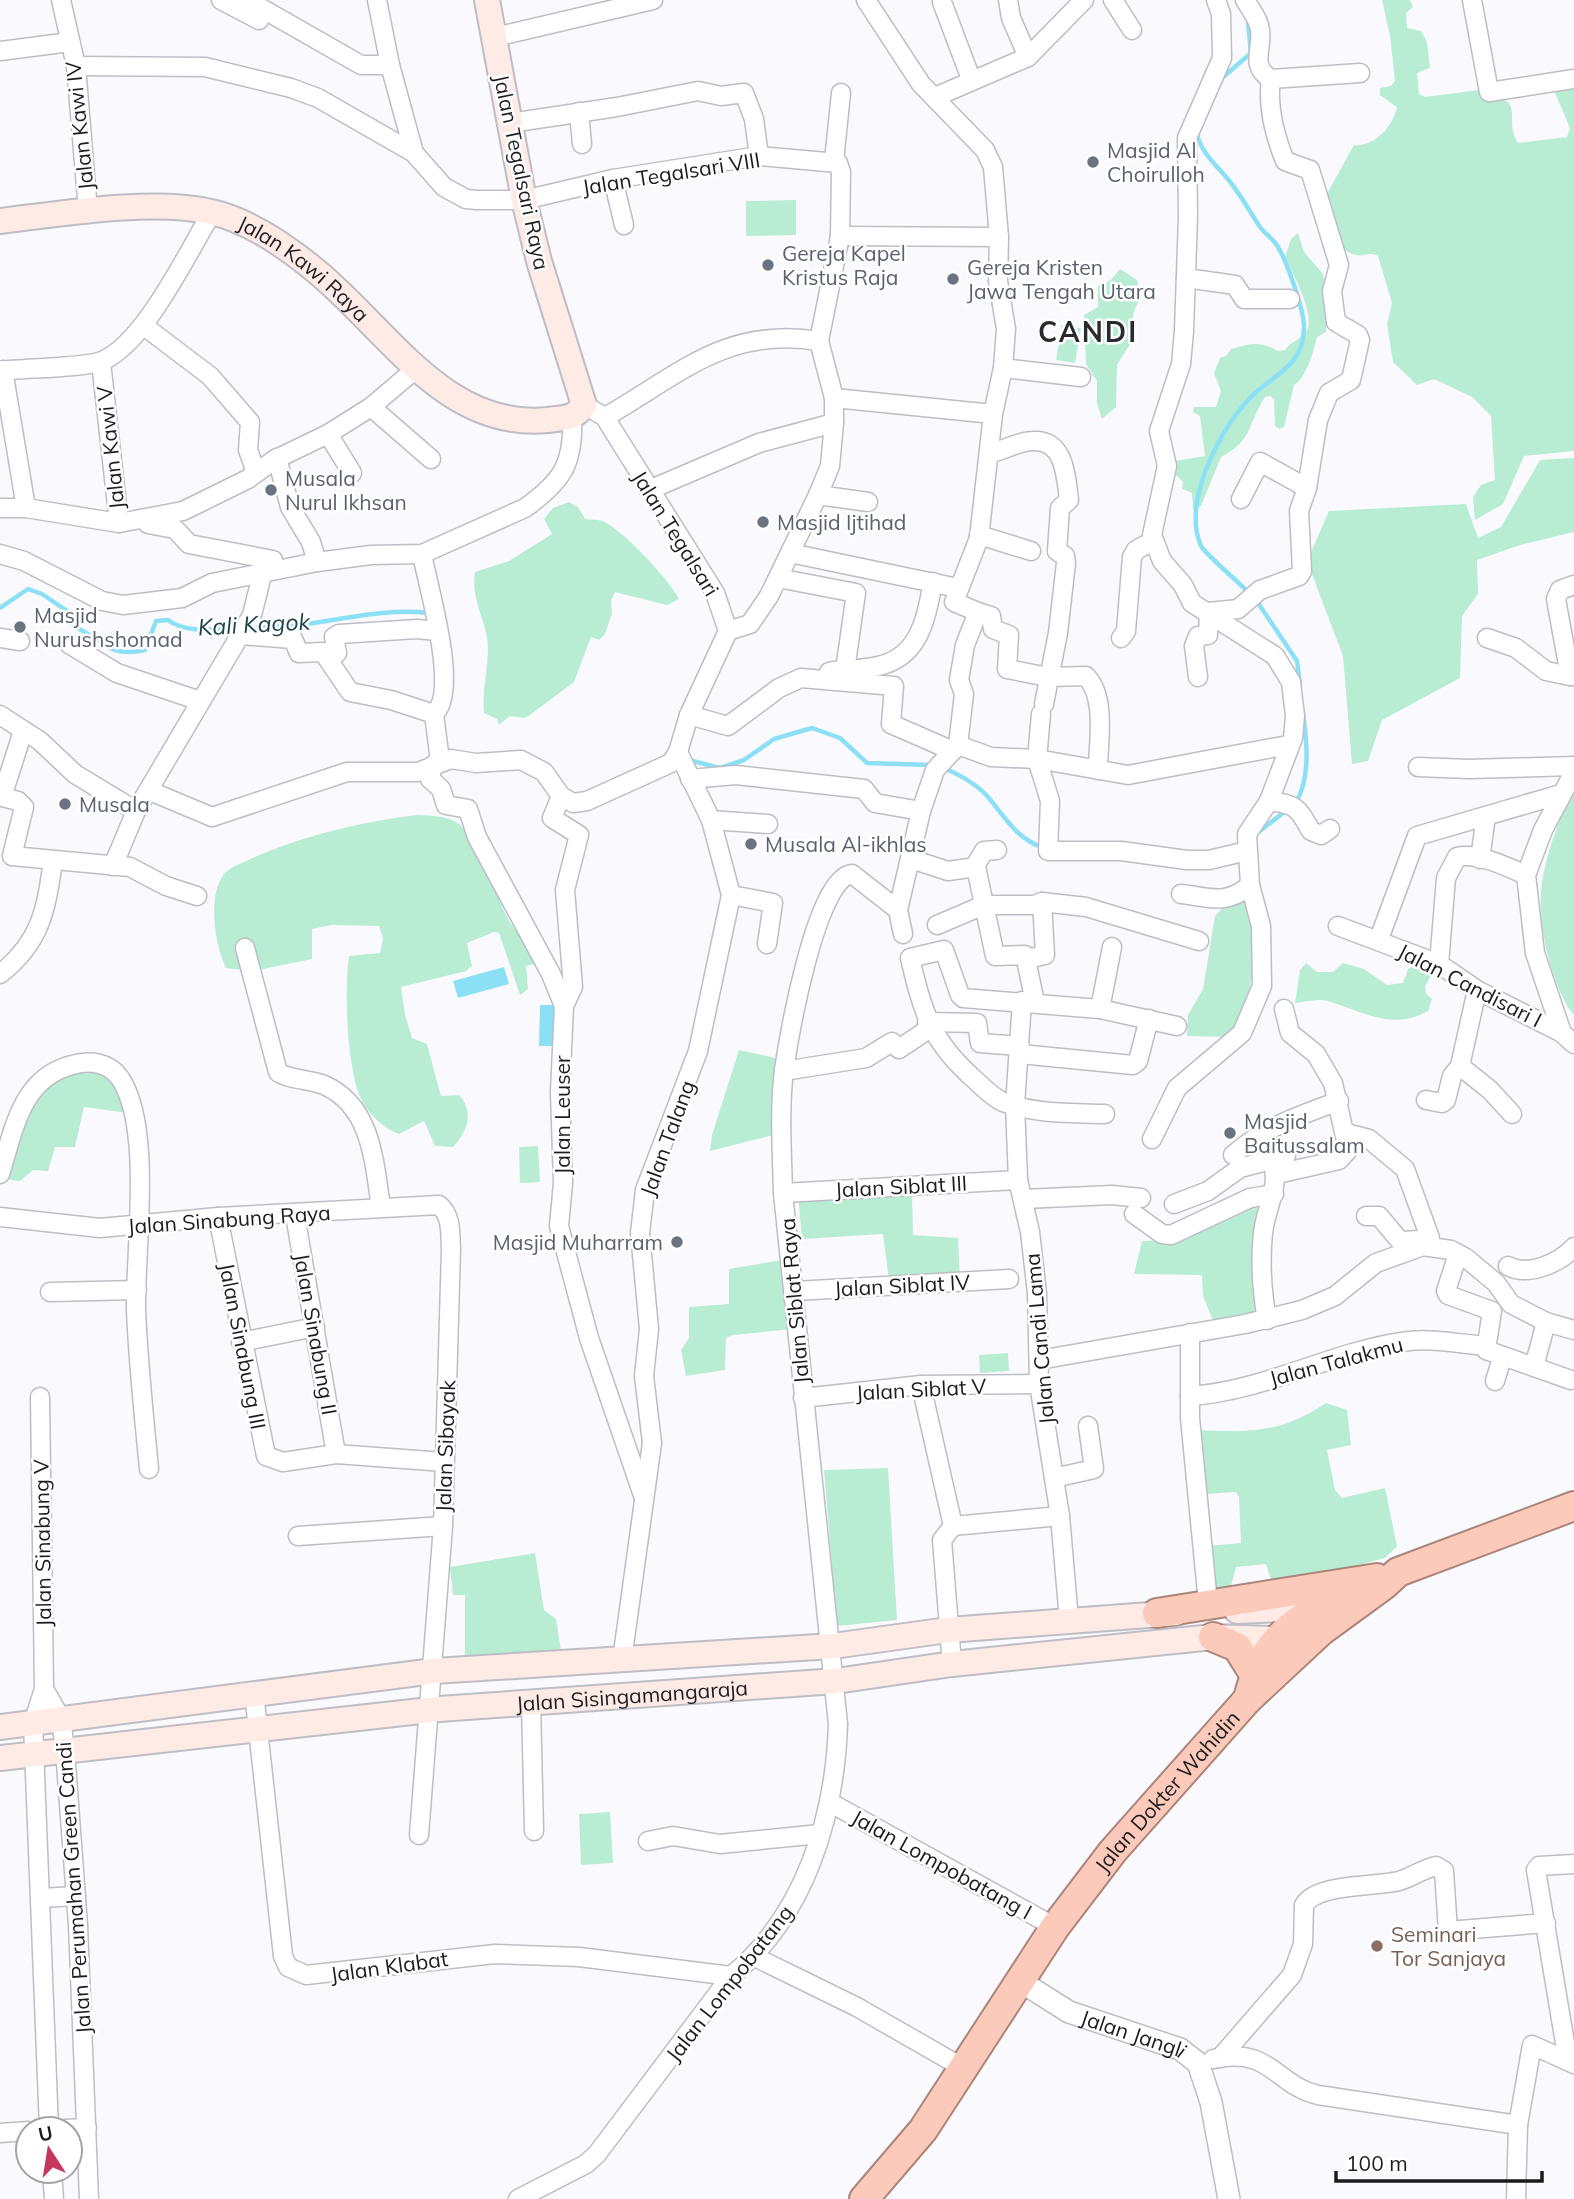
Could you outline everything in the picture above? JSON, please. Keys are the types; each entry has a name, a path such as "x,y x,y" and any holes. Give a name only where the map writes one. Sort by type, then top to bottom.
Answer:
{"highway":[{"name":"Jalan Dokter Wahidin","path":"864,2199 923,2130 1055,1927 1113,1851 1251,1686 1300,1652 1315,1621 1384,1585 1387,1575 1574,1506"},
{"path":"1157,1613 1387,1575"},
{"path":"1251,1686 1274,1639 1315,1621"},
{"path":"1213,1637 1237,1647 1251,1686"},
{"path":"1274,1639 1300,1652"}],"main road":[{"name":"Jalan Tegalsari Raya","path":"487,0 524,201 539,261 587,413"},
{"name":"Jalan Kawi Raya","path":"0,221 88,211 179,207 212,212 247,226 316,271 455,399 500,418 523,422 587,413"},
{"name":"Jalan Sisingamangaraja","path":"0,1727 433,1671 833,1646 948,1630 1113,1616 1276,1609 1315,1621"},
{"path":"1113,1616 1118,1629 1117,1646"},
{"name":"Jalan Sisingamangaraja","path":"0,1758 427,1711 836,1681 952,1664 1213,1637 1274,1639"}],"street":[{"name":"Jalan Kawi IV","path":"61,0 76,66 88,211"},
{"path":"221,0 344,62 390,65"},
{"path":"247,0 361,65"},
{"path":"377,0 390,65 414,153"},
{"path":"495,37 653,0"},
{"path":"866,0 921,84 990,159 999,237 998,281 1006,329 979,535 972,562 958,589 956,605 991,616 993,629 1009,635 1007,669 1048,677 1086,676 1093,683 1099,709 1098,770"},
{"path":"1008,0 1028,57"},
{"path":"935,97 971,79 1028,57 1084,0"},
{"path":"1113,0 1132,30"},
{"path":"1152,1139 1177,1088 1242,1033 1262,986 1261,926 1250,885 1248,840 1269,801 1288,745 1293,738 1295,706 1285,671 1275,656 1192,603 1182,585 1162,561 1153,541 1167,466 1159,431 1181,364 1186,278 1187,138 1222,58 1221,14 1216,0"},
{"path":"1245,0 1261,33 1258,67 1271,79 1351,73"},
{"path":"1472,0 1489,92 1574,79"},
{"path":"942,2 971,79"},
{"name":"Jalan Kawi IV","path":"0,51 69,42"},
{"path":"76,66 205,67 291,88 318,98 414,153"},
{"path":"1209,612 1238,609 1253,596 1301,574 1299,511 1307,488 1318,420 1330,391 1351,380 1360,340 1358,335 1336,322 1332,291 1339,265 1310,170 1285,161 1279,146 1269,96 1271,79"},
{"path":"510,123 698,91 716,96 746,94 754,119 759,156"},
{"path":"150,791 212,817 347,772 406,774 452,759 476,763 521,760 544,772 561,796 579,803 666,768 678,752 689,715 728,631 750,624 778,578 830,466 834,398 819,341 840,236 841,166 834,162 841,93"},
{"path":"579,112 582,144"},
{"name":"Jalan Tegalsari VIII","path":"414,153 444,187 466,199 524,201 613,179 759,156 834,162"},
{"path":"613,179 624,225"},
{"name":"Jalan Kawi V","path":"26,508 2,370 101,362 144,326 212,212"},
{"path":"840,236 999,237"},
{"path":"1186,278 1235,285 1244,299 1290,299"},
{"path":"144,326 210,376 247,419 250,423 248,450 256,472"},
{"path":"0,554 24,562 112,604 182,598 221,581 317,562 364,555 422,554 525,508 538,498 562,473 587,413 718,349 741,342 794,337 819,341"},
{"name":"Jalan Kawi V","path":"0,508 26,508 127,522 101,362"},
{"path":"127,522 183,511 277,458 328,434 371,407 418,367"},
{"path":"1003,368 1081,377"},
{"path":"834,398 993,414"},
{"path":"371,407 431,459"},
{"name":"Jalan Tegalsari","path":"587,413 649,490 715,593 728,631"},
{"path":"649,490 759,443 834,423"},
{"path":"328,434 352,472"},
{"path":"990,453 1032,440 1045,442 1058,452 1063,463 1069,500 1060,508 1057,551 1065,556 1066,563 1058,633 1042,709 1038,759 1050,801 1048,848 1121,851 1187,860 1209,860 1248,840"},
{"path":"277,458 290,506 311,542 317,562"},
{"path":"1241,499 1260,462 1307,488"},
{"path":"818,495 868,502"},
{"path":"127,522 175,528 189,544 213,551 273,560"},
{"path":"979,535 1031,551"},
{"path":"1121,638 1126,631 1132,557 1136,550 1153,541"},
{"path":"213,551 221,581"},
{"path":"790,553 958,589"},
{"path":"422,554 446,669 440,709 434,714"},
{"path":"114,866 136,811 245,627 261,575"},
{"path":"778,578 856,593 845,670"},
{"path":"689,715 722,727 728,726 779,688 812,677 882,665 908,651 920,633 933,582"},
{"path":"1487,638 1516,648 1546,671 1572,676 1556,595 1560,590 1574,585"},
{"path":"903,934 898,909 921,811 937,767 956,748 964,694 959,680 965,645 978,612"},
{"path":"1198,677 1194,646 1196,638 1208,635 1209,612"},
{"path":"330,660 337,653 334,637 339,634 417,629 435,621"},
{"path":"245,627 293,639 299,653 323,652 349,692 434,714"},
{"path":"0,638 20,641"},
{"path":"69,644 96,663 117,673 201,701"},
{"path":"812,677 894,686 891,724 956,748 991,757 1038,759 1128,775 1288,745"},
{"path":"434,714 437,763"},
{"path":"0,715 46,746 75,774 136,811"},
{"path":"23,731 1,796 19,801 24,807 6,853 53,861 130,867 166,886 197,896"},
{"name":"Jalan Talang","path":"622,1660 652,1443 644,1376 649,1329 640,1233 645,1190 698,1051 731,895 711,820 678,752"},
{"name":"Jalan Leuser","path":"437,763 430,779 441,789 446,805 468,808 477,837 551,974 564,1006 559,1226 593,1351 645,1500"},
{"path":"1419,767 1469,769 1574,766"},
{"path":"1568,1038 1535,953 1526,875 1561,794 1574,772"},
{"path":"690,779 736,775 864,789 875,803 921,811"},
{"path":"1379,940 1417,836 1561,794"},
{"path":"561,796 552,818 579,835 565,890 573,987 564,1006"},
{"path":"1269,801 1293,806 1311,831 1321,835 1330,830"},
{"path":"1480,859 1486,816"},
{"path":"711,820 768,824"},
{"path":"997,850 984,851 975,866 995,956 1000,958 1022,954 1027,959 1045,955 1042,902"},
{"path":"1439,964 1448,869 1457,857 1465,855 1526,875"},
{"path":"911,859 947,871 975,866"},
{"path":"0,974 21,957 33,941 47,902 53,861"},
{"name":"Jalan Siblat Raya","path":"833,1646 803,1398 783,1193 781,1132 784,1071 808,957 830,892 847,874 858,877 898,909"},
{"path":"1181,894 1226,900 1250,885"},
{"path":"731,895 773,903 767,944"},
{"path":"937,925 985,905 1034,905 1042,902 1086,907 1199,941"},
{"name":"Jalan Candisari I","path":"1338,926 1439,964 1477,990 1568,1038"},
{"path":"1100,1009 1112,947"},
{"path":"245,948 278,1072 321,1084 334,1090 352,1105 372,1149 381,1207"},
{"path":"1105,1114 1015,1105 1001,1101 967,1073 942,1046 929,1025 910,958 942,950 961,997 1100,1009 1177,1026"},
{"name":"Jalan Candi Lama","path":"1027,959 1028,1002 1015,1105 1018,1180 1024,1199 1037,1293 1039,1384 1059,1516 1069,1620"},
{"path":"1426,1100 1444,1102 1451,1076 1460,1066 1477,990"},
{"path":"1174,1204 1208,1191 1240,1168 1343,1157 1348,1150 1339,1101 1331,1077 1316,1054 1290,1033 1284,1009"},
{"path":"784,1071 866,1058 892,1042 899,1049 929,1025 977,1023 979,1043 1133,1066 1138,1061 1149,1019"},
{"path":"0,1174 23,1102 39,1080 74,1064 102,1064 120,1078 135,1121 139,1154 136,1290 139,1363 149,1469"},
{"path":"1460,1066 1490,1090 1512,1114"},
{"path":"1233,1155 1256,1135 1271,1127 1339,1101"},
{"path":"1346,1133 1368,1139 1405,1169 1430,1238"},
{"path":"1267,1320 1262,1289 1263,1231 1274,1194 1278,1163"},
{"name":"Jalan Siblat III","path":"783,1193 1018,1180"},
{"path":"1024,1199 1112,1195 1138,1206 1162,1234 1171,1235 1245,1200 1274,1194"},
{"name":"Jalan Sinabung Raya","path":"0,1217 100,1228 218,1217 295,1215 439,1205 449,1220"},
{"name":"Jalan Sinabung II","path":"295,1215 336,1454"},
{"path":"1366,1216 1379,1216 1400,1241 1430,1238 1478,1257 1511,1304 1546,1322 1574,1330"},
{"name":"Jalan Sinabung III","path":"218,1217 263,1451 270,1459 283,1462 336,1454"},
{"name":"Jalan Sibayak","path":"433,1671 443,1526 451,1249 449,1220"},
{"path":"1039,1360 1267,1320 1335,1296 1360,1272 1389,1256 1423,1246 1438,1247 1458,1254 1496,1283"},
{"path":"1508,1266 1524,1270 1560,1260 1574,1247"},
{"path":"1458,1254 1446,1291 1448,1295 1492,1311 1486,1350 1502,1358 1571,1380"},
{"name":"Jalan Siblat IV","path":"794,1291 1009,1279"},
{"path":"50,1292 136,1290"},
{"path":"1534,1367 1546,1322"},
{"path":"241,1342 315,1327"},
{"path":"1190,1334 1190,1396 1208,1603"},
{"name":"Jalan Talakmu","path":"1190,1396 1238,1389 1364,1350 1412,1340 1485,1346"},
{"path":"1495,1381 1502,1358"},
{"name":"Jalan Siblat V","path":"803,1398 921,1385 1039,1384"},
{"path":"921,1385 953,1526"},
{"name":"Jalan Sinabung V","path":"40,1397 44,1689"},
{"path":"1054,1478 1092,1471 1094,1465 1088,1426"},
{"path":"336,1454 444,1462"},
{"path":"952,1664 942,1540 953,1526 1059,1516"},
{"path":"298,1536 443,1526"},
{"path":"833,1646 836,1681"},
{"path":"418,1835 427,1711 433,1671"},
{"name":"Jalan Lompobatang","path":"531,2197 597,2154 731,1976 754,1956 806,1881 828,1802 838,1749 836,1681"},
{"name":"Jalan Perumahan Green Candi","path":"44,1689 61,1719 65,1750 76,1896 89,2199"},
{"name":"Jalan Perumahan Green Candi","path":"33,1723 44,1689"},
{"path":"254,1693 259,1729"},
{"path":"531,1703 534,1831"},
{"path":"33,1723 33,1754"},
{"name":"Jalan Klabat","path":"259,1729 283,1956 288,1968 296,1973 320,1975 359,1967 495,1954 579,1957 731,1976"},
{"name":"Jalan Perumahan Green Candi","path":"33,1754 49,2115"},
{"name":"Jalan Lompobatang I","path":"828,1802 1055,1927"},
{"path":"648,1841 673,1836 714,1844 738,1844 820,1834"},
{"path":"39,1844 72,1841"},
{"path":"1571,2062 1537,1868 1574,1864"},
{"path":"1220,2058 1292,1975 1303,1944 1304,1910 1310,1898 1364,1884 1395,1882 1436,1866 1444,1871 1448,1931 1546,1923"},
{"path":"41,1898 76,1896"},
{"path":"754,1956 857,2007 965,2069"},
{"name":"Jalan Jangli","path":"1020,1981 1069,2012 1180,2049 1198,2063 1211,2102 1229,2199"},
{"path":"1516,2199 1518,2125 1532,2045 1571,2062"},
{"path":"1198,2063 1220,2058 1263,2061 1303,2091 1318,2095 1518,2125"}],"green space":[{"path":"1382,0 1410,0 1413,7 1406,13 1407,28 1421,31 1427,42 1430,68 1417,73 1419,94 1425,97 1479,90 1484,96 1506,101 1512,111 1512,126 1518,143 1567,137 1570,128 1553,88 1574,87 1574,451 1524,456 1503,504 1475,520 1473,497 1481,485 1495,480 1491,416 1472,397 1434,379 1417,385 1393,362 1387,324 1392,303 1378,256 1356,255 1343,247 1334,232 1324,199 1354,145 1369,143 1382,134 1395,114 1397,107 1380,95 1380,88 1391,86 1395,81 1390,36"},
{"path":"796,200 796,235 746,236 746,201"},
{"path":"1298,233 1304,252 1323,274 1326,289 1326,332 1317,337 1306,371 1294,385 1284,427 1279,429 1275,426 1274,399 1265,397 1244,439 1221,457 1201,506 1193,510 1192,493 1182,489 1183,482 1176,475 1175,461 1205,456 1200,416 1193,412 1194,407 1216,407 1221,391 1214,373 1220,358 1226,356 1231,349 1250,344 1261,344 1278,351 1285,350 1306,332 1309,325 1298,283 1285,257 1291,239"},
{"path":"1120,269 1137,280 1141,295 1133,314 1135,336 1117,365 1116,407 1102,419 1097,403 1097,381 1086,364 1084,315 1098,307 1098,286 1111,280"},
{"path":"1062,325 1081,328 1075,363 1056,360"},
{"path":"1574,458 1574,532 1520,545 1477,560 1478,594 1462,616 1460,678 1382,720 1368,761 1352,764 1343,656 1307,561 1329,511 1466,504 1478,538 1501,527 1540,460"},
{"path":"569,502 578,507 585,519 602,521 621,533 656,568 679,599 667,605 615,592 605,634 599,640 591,637 574,682 530,715 524,718 510,716 499,725 497,719 484,713 488,647 475,591 475,572 509,561 552,534 544,519 553,508"},
{"path":"1574,789 1574,1015 1559,990 1548,956 1542,922 1541,892 1549,853"},
{"path":"417,815 449,819 465,830 479,853 508,919 538,963 526,966 528,989 520,995 499,933 494,932 467,943 472,966 466,971 401,987 412,1038 427,1044 441,1096 459,1095 467,1108 465,1129 453,1147 435,1146 424,1121 399,1134 393,1131 371,1114 360,1097 352,1066 348,1028 349,956 380,953 383,938 379,926 332,925 312,929 312,959 253,971 226,968 214,921 219,883 224,874 235,866 316,835 355,825"},
{"path":"1245,899 1252,909 1253,959 1249,991 1239,1022 1230,1037 1187,1036 1188,1015 1203,989 1215,916 1227,903"},
{"path":"1306,963 1317,972 1333,972 1343,963 1364,969 1387,985 1403,983 1408,969 1420,963 1435,969 1425,986 1426,994 1432,999 1428,1011 1415,1017 1390,1020 1324,1000 1295,1003 1300,970"},
{"path":"739,1050 775,1058 775,1069 781,1071 773,1135 710,1151 712,1135"},
{"path":"88,1067 112,1077 128,1113 84,1107 75,1147 55,1147 48,1171 33,1170 20,1181 3,1179 11,1152 43,1084"},
{"path":"538,1146 540,1182 520,1183 519,1147"},
{"path":"912,1192 913,1235 958,1238 960,1277 889,1280 883,1234 802,1239 798,1194"},
{"path":"1245,1204 1268,1204 1259,1310 1254,1317 1214,1323 1203,1296 1202,1275 1134,1274 1142,1241 1171,1240"},
{"path":"782,1260 793,1329 726,1338 725,1370 686,1376 681,1350 689,1338 689,1307 729,1304 729,1269"},
{"path":"1008,1353 1009,1371 980,1373 979,1355"},
{"path":"1326,1403 1347,1410 1351,1445 1327,1450 1335,1490 1342,1498 1385,1488 1397,1546 1385,1558 1273,1587 1266,1564 1236,1567 1229,1593 1211,1594 1207,1546 1241,1543 1239,1497 1236,1492 1205,1494 1200,1430 1235,1431 1281,1425"},
{"path":"888,1468 897,1620 837,1626 824,1470"},
{"path":"535,1553 544,1610 556,1619 561,1650 465,1656 465,1595 453,1595 450,1567"},
{"path":"610,1812 613,1863 581,1865 579,1814"}],"water":[{"path":"504,967 509,984 458,998 453,981"},
{"path":"540,1005 560,1005 560,1046 539,1046"}],"waterway":[{"path":"1221,79 1251,53 1248,22"},
{"path":"1196,131 1206,153 1235,188 1260,227 1278,247 1294,286 1304,327 1303,341 1293,361 1249,399 1226,429 1200,489 1196,528 1201,546 1250,594"},
{"name":"Kali Kagok","path":"0,608 28,589 42,594 67,611 71,624 102,644 121,652 145,650 156,621 168,620 184,628 193,629 239,627"},
{"path":"1256,600 1297,661 1300,684"},
{"name":"Kali Kagok","path":"254,627 298,625 385,613 429,613"},
{"path":"1295,804 1306,772 1303,713"},
{"path":"689,760 720,768 744,760 774,739 812,728 840,738 867,763 932,765"},
{"path":"944,768 979,788 1019,834 1044,848"},
{"path":"1256,834 1288,809"}],"place":[{"name":"Masjid Al Choirulloh","path":"1093,162"},
{"name":"Gereja Kapel Kristus Raja","path":"768,265"},
{"name":"Gereja Kristen Jawa Tengah Utara","path":"953,279"},
{"name":"Musala Nurul Ikhsan","path":"271,490"},
{"name":"Masjid Ijtihad","path":"763,522"},
{"name":"Masjid Nurushshomad","path":"20,627"},
{"name":"Musala","path":"65,804"},
{"name":"Musala Al-ikhlas","path":"751,844"},
{"name":"Masjid Baitussalam","path":"1230,1133"},
{"name":"Masjid Muharram","path":"677,1242"},
{"name":"Seminari Tor Sanjaya","path":"1377,1946"}],"district":[{"name":"CANDI","path":"1088,331"}]}
